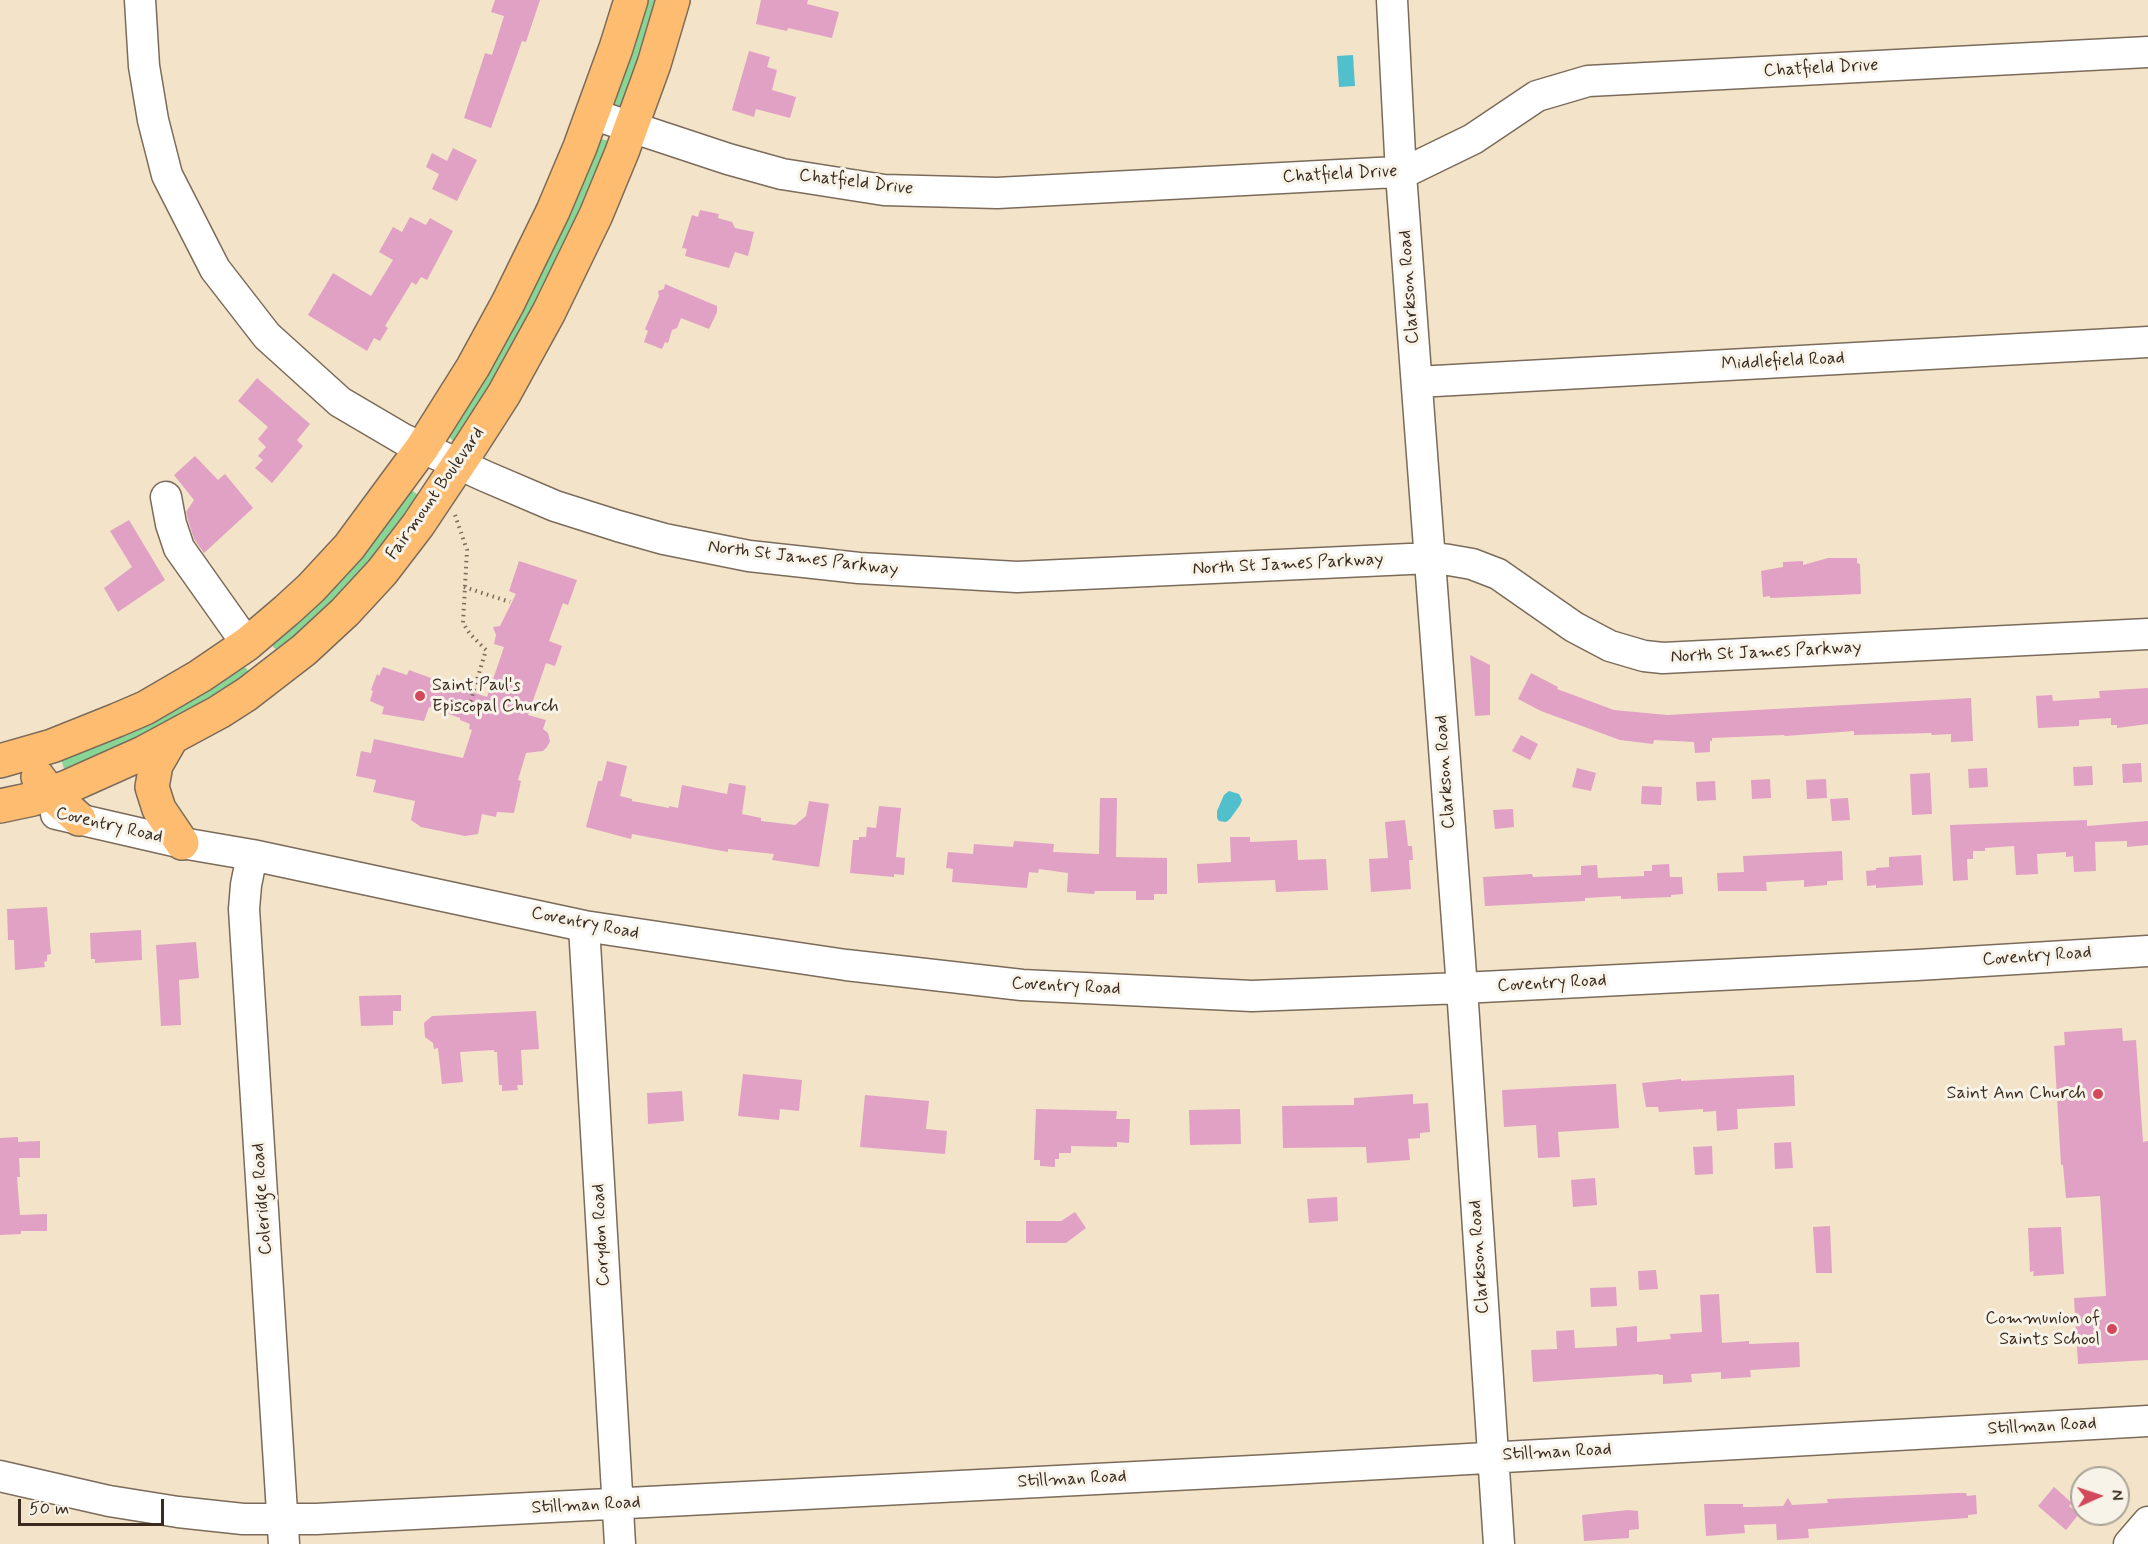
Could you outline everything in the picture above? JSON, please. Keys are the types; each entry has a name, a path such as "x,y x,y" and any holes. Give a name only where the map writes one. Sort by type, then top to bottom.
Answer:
{"main road":[{"path":"0,761 86,733 145,708 200,676 247,644 287,610 337,561 370,521 422,448 473,367 519,281 553,211 592,114 631,0"},
{"name":"Fairmount Boulevard","path":"4,804 51,793 171,739 219,712 304,650 345,612 382,572 418,525 504,394 549,312 596,215 631,128 673,0"},
{"path":"247,644 270,676"},
{"path":"171,739 156,765 152,787 159,809 182,843"},
{"path":"38,750 33,765 34,771 51,793 79,819"}],"street":[{"name":"North St James Parkway","path":"140,0 144,66 153,120 166,175 215,269 267,336 340,402 422,448 555,506 663,539 749,556 859,568 1017,577 1431,558 1472,564 1498,574 1596,640 1626,652 1663,658 2148,634"},
{"name":"Clarkson Road","path":"1392,0 1401,174 1462,988 1499,1544"},
{"name":"Chatfield Drive","path":"592,114 728,159 782,174 884,190 997,193 1396,172 1401,174 1473,139 1537,96 1588,81 2148,52"},
{"name":"Middlefield Road","path":"1418,382 2148,342"},
{"path":"166,497 171,524 179,548 247,644"},
{"name":"Coventry Road","path":"4,804 584,926 846,965 1022,985 1252,996 1462,988 2148,951"},
{"name":"Coleridge Road","path":"252,855 244,909 284,1531"},
{"name":"Corydon Road","path":"584,926 620,1544"},
{"name":"Stillman Road","path":"0,1476 109,1501 243,1519 284,1531 618,1504 2148,1422"},
{"path":"2129,1544 2148,1522"}],"path":[{"path":"453,512 467,550 463,623 470,634 486,650 470,704"},
{"path":"464,587 510,602"}],"green space":[{"path":"640,0 663,0 623,108 614,106 611,101"},
{"path":"599,139 611,143 572,244 458,443 453,441 446,433"},
{"path":"407,487 424,499 377,562 280,652 273,647 272,641"},
{"path":"243,666 249,674 216,702 65,772 59,753"}],"water":[{"path":"1353,55 1355,86 1339,87 1337,56"},
{"path":"1229,791 1239,794 1242,800 1230,819 1226,822 1219,821 1217,811 1224,795"}],"building":[{"path":"495,0 540,0 526,42 522,41 491,128 464,118 485,53 492,55 504,16 491,12"},
{"path":"761,0 808,0 807,4 839,12 832,38 788,28 787,31 756,24"},
{"path":"749,51 770,57 767,67 777,70 772,90 796,97 790,118 756,109 754,117 732,110"},
{"path":"453,148 477,160 457,201 432,189 439,174 426,167 432,153 447,161"},
{"path":"700,210 719,214 718,218 732,222 735,228 754,232 748,256 735,252 729,268 685,256 687,249 682,248 692,215 698,217"},
{"path":"410,217 426,225 430,218 453,231 427,280 421,277 416,285 412,282 385,326 388,328 380,341 374,338 367,351 308,315 333,273 371,296 393,260 379,252 393,227 402,232"},
{"path":"665,284 717,306 717,312 709,329 681,318 677,328 672,330 668,343 665,342 662,349 644,342 648,331 645,329 659,296 658,291 664,289"},
{"path":"257,378 310,424 297,440 303,446 272,483 255,468 263,460 258,456 266,447 258,439 268,427 238,401"},
{"path":"195,456 218,480 225,474 253,508 204,553 194,539 186,512 194,500 174,475"},
{"path":"129,520 165,580 118,612 104,588 132,567 110,531"},
{"path":"1828,558 1857,558 1857,563 1860,564 1861,594 1763,597 1761,571 1783,567 1783,562 1803,561 1803,565"},
{"name":"Saint Paul's Episcopal Church","path":"519,561 577,580 568,605 563,603 549,641 562,646 555,666 546,663 528,715 546,720 543,729 548,733 550,741 543,751 526,753 518,780 521,781 514,813 497,812 496,817 482,814 478,834 465,836 421,827 411,820 415,801 373,792 376,780 356,776 361,751 371,753 374,739 463,758 472,730 469,729 470,724 429,707 424,721 382,714 384,707 370,701 373,691 371,690 377,674 379,676 383,667 407,675 409,670 431,678 435,676 445,680 447,684 487,697 504,647 494,644 496,635 493,627 500,626 516,594 509,591"},
{"path":"1470,655 1490,665 1490,715 1475,716"},
{"path":"1531,673 1558,687 1557,689 1614,710 1667,715 1971,698 1973,741 1951,742 1951,734 1854,735 1854,731 1712,738 1710,752 1695,753 1694,742 1654,740 1653,744 1620,740 1541,711 1518,699"},
{"path":"2148,688 2148,724 2117,728 2117,725 2111,725 2111,718 2079,720 2079,726 2038,728 2036,696 2052,695 2053,701 2100,698 2099,691"},
{"path":"1521,735 1538,744 1530,760 1512,751"},
{"path":"607,761 627,766 620,796 632,799 632,801 678,808 682,785 727,794 729,783 746,786 742,814 761,818 761,821 795,825 806,816 809,801 829,804 819,867 772,860 774,854 728,849 728,852 632,834 631,839 586,827 598,781 602,781"},
{"path":"2141,763 2142,782 2123,783 2122,764"},
{"path":"2092,766 2093,785 2074,786 2073,767"},
{"path":"1577,768 1596,773 1591,791 1572,787"},
{"path":"1987,768 1988,787 1969,788 1968,769"},
{"path":"1930,773 1932,814 1912,815 1910,774"},
{"path":"1770,779 1771,798 1752,799 1751,780"},
{"path":"1826,779 1827,798 1807,799 1806,780"},
{"path":"1715,781 1716,800 1697,801 1696,782"},
{"path":"1642,786 1662,787 1661,805 1641,804"},
{"path":"1100,798 1117,798 1116,857 1167,858 1167,894 1154,894 1154,900 1136,900 1136,891 1095,891 1094,894 1067,892 1068,873 1039,869 1038,873 1029,872 1027,888 952,882 953,869 946,868 948,852 973,854 974,844 1013,847 1014,841 1054,844 1053,852 1099,854"},
{"path":"1848,798 1850,820 1832,821 1830,799"},
{"path":"879,806 901,808 896,857 905,858 904,875 894,874 894,877 850,873 853,840 866,837 867,827 876,828"},
{"path":"1513,809 1514,827 1495,829 1493,810"},
{"path":"1405,820 1408,846 1412,846 1413,860 1409,860 1411,889 1371,892 1369,859 1388,858 1385,822"},
{"path":"2087,820 2087,826 2148,821 2148,845 2127,847 2127,841 2095,842 2096,871 2074,872 2073,856 2066,857 2066,852 2037,854 2038,874 2016,875 2014,846 1985,848 1985,851 1973,851 1973,859 1967,859 1968,880 1953,881 1950,825"},
{"path":"1230,837 1250,837 1250,842 1297,840 1298,860 1326,859 1328,890 1276,892 1275,880 1198,883 1197,864 1231,862"},
{"path":"1842,851 1843,880 1827,881 1827,885 1804,887 1804,880 1766,882 1767,891 1718,891 1717,873 1744,872 1743,856"},
{"path":"1921,855 1923,885 1876,888 1876,885 1867,886 1866,871 1889,867 1889,857"},
{"path":"1669,864 1670,877 1682,877 1683,894 1671,895 1671,897 1621,899 1621,896 1585,898 1585,901 1485,906 1483,877 1532,874 1533,877 1581,875 1581,866 1597,865 1598,878 1644,876 1644,871 1652,871 1652,865"},
{"path":"47,907 51,954 47,955 47,961 44,962 45,967 15,970 14,940 8,940 7,909"},
{"path":"141,930 142,960 95,963 95,959 91,959 90,933"},
{"path":"196,942 199,978 179,980 181,1025 161,1026 156,945"},
{"path":"401,995 401,1011 393,1011 393,1025 361,1026 359,996"},
{"path":"536,1011 539,1049 521,1050 523,1085 517,1085 518,1090 502,1091 502,1085 499,1085 497,1052 494,1050 460,1052 463,1082 442,1084 438,1048 434,1049 433,1043 425,1037 424,1023 432,1016"},
{"path":"2122,1028 2123,1041 2136,1040 2143,1142 2148,1141 2148,1360 2078,1364 2074,1298 2106,1296 2100,1196 2066,1198 2063,1165 2061,1165 2054,1046 2065,1045 2064,1032"},
{"path":"743,1074 802,1080 799,1111 780,1109 779,1120 738,1116"},
{"path":"1794,1075 1795,1106 1737,1109 1738,1129 1717,1131 1716,1111 1703,1112 1703,1109 1659,1112 1658,1107 1646,1107 1642,1083 1681,1079 1681,1081"},
{"path":"1616,1084 1619,1128 1558,1132 1560,1157 1538,1158 1536,1125 1504,1127 1502,1090"},
{"path":"682,1091 684,1121 648,1124 647,1093"},
{"path":"1413,1094 1413,1104 1428,1103 1430,1132 1420,1133 1420,1138 1408,1139 1410,1160 1367,1163 1366,1147 1283,1148 1282,1106 1354,1105 1354,1098"},
{"path":"865,1095 929,1101 926,1129 947,1131 945,1154 860,1147"},
{"path":"1036,1109 1117,1111 1116,1119 1130,1119 1129,1143 1117,1142 1117,1147 1071,1146 1071,1153 1059,1153 1059,1159 1055,1159 1055,1167 1040,1166 1040,1160 1034,1160"},
{"path":"1240,1109 1241,1144 1190,1145 1189,1110"},
{"path":"18,1137 18,1142 40,1141 40,1158 19,1158 20,1177 17,1177 20,1215 47,1214 47,1231 21,1231 21,1234 0,1235 0,1138"},
{"path":"1791,1142 1793,1168 1775,1169 1774,1143"},
{"path":"1712,1146 1713,1174 1695,1175 1693,1147"},
{"path":"1595,1178 1597,1205 1573,1207 1571,1180"},
{"path":"1337,1197 1338,1221 1309,1223 1307,1199"},
{"path":"1075,1212 1086,1228 1066,1243 1026,1243 1026,1221 1061,1221"},
{"path":"1830,1226 1832,1273 1816,1273 1813,1227"},
{"path":"2061,1227 2064,1274 2033,1276 2034,1271 2030,1272 2028,1228"},
{"path":"1656,1270 1658,1289 1639,1290 1638,1271"},
{"path":"1616,1287 1617,1306 1591,1307 1590,1288"},
{"path":"1719,1294 1722,1343 1799,1342 1800,1367 1750,1370 1751,1377 1721,1379 1721,1372 1691,1374 1692,1382 1663,1384 1663,1375 1659,1374 1533,1382 1531,1350 1557,1349 1556,1331 1574,1330 1575,1348 1617,1346 1616,1328 1637,1326 1637,1342 1671,1339 1670,1334 1702,1332 1700,1295"},
{"path":"2054,1487 2070,1501 2070,1525 2066,1530 2038,1506"},
{"path":"1966,1493 1967,1496 1976,1495 1977,1514 1968,1515 1968,1518 1808,1529 1809,1538 1777,1540 1776,1524 1744,1525 1745,1533 1706,1536 1704,1504 1743,1504 1743,1507 1783,1506 1788,1498 1792,1505 1828,1503 1827,1499"},
{"path":"1638,1511 1639,1529 1629,1530 1629,1538 1584,1541 1582,1515"}],"place":[{"name":"Saint Paul's Episcopal Church","path":"420,696"},
{"name":"Saint Ann Church","path":"2098,1094"},
{"name":"Communion of Saints School","path":"2112,1329"}]}
